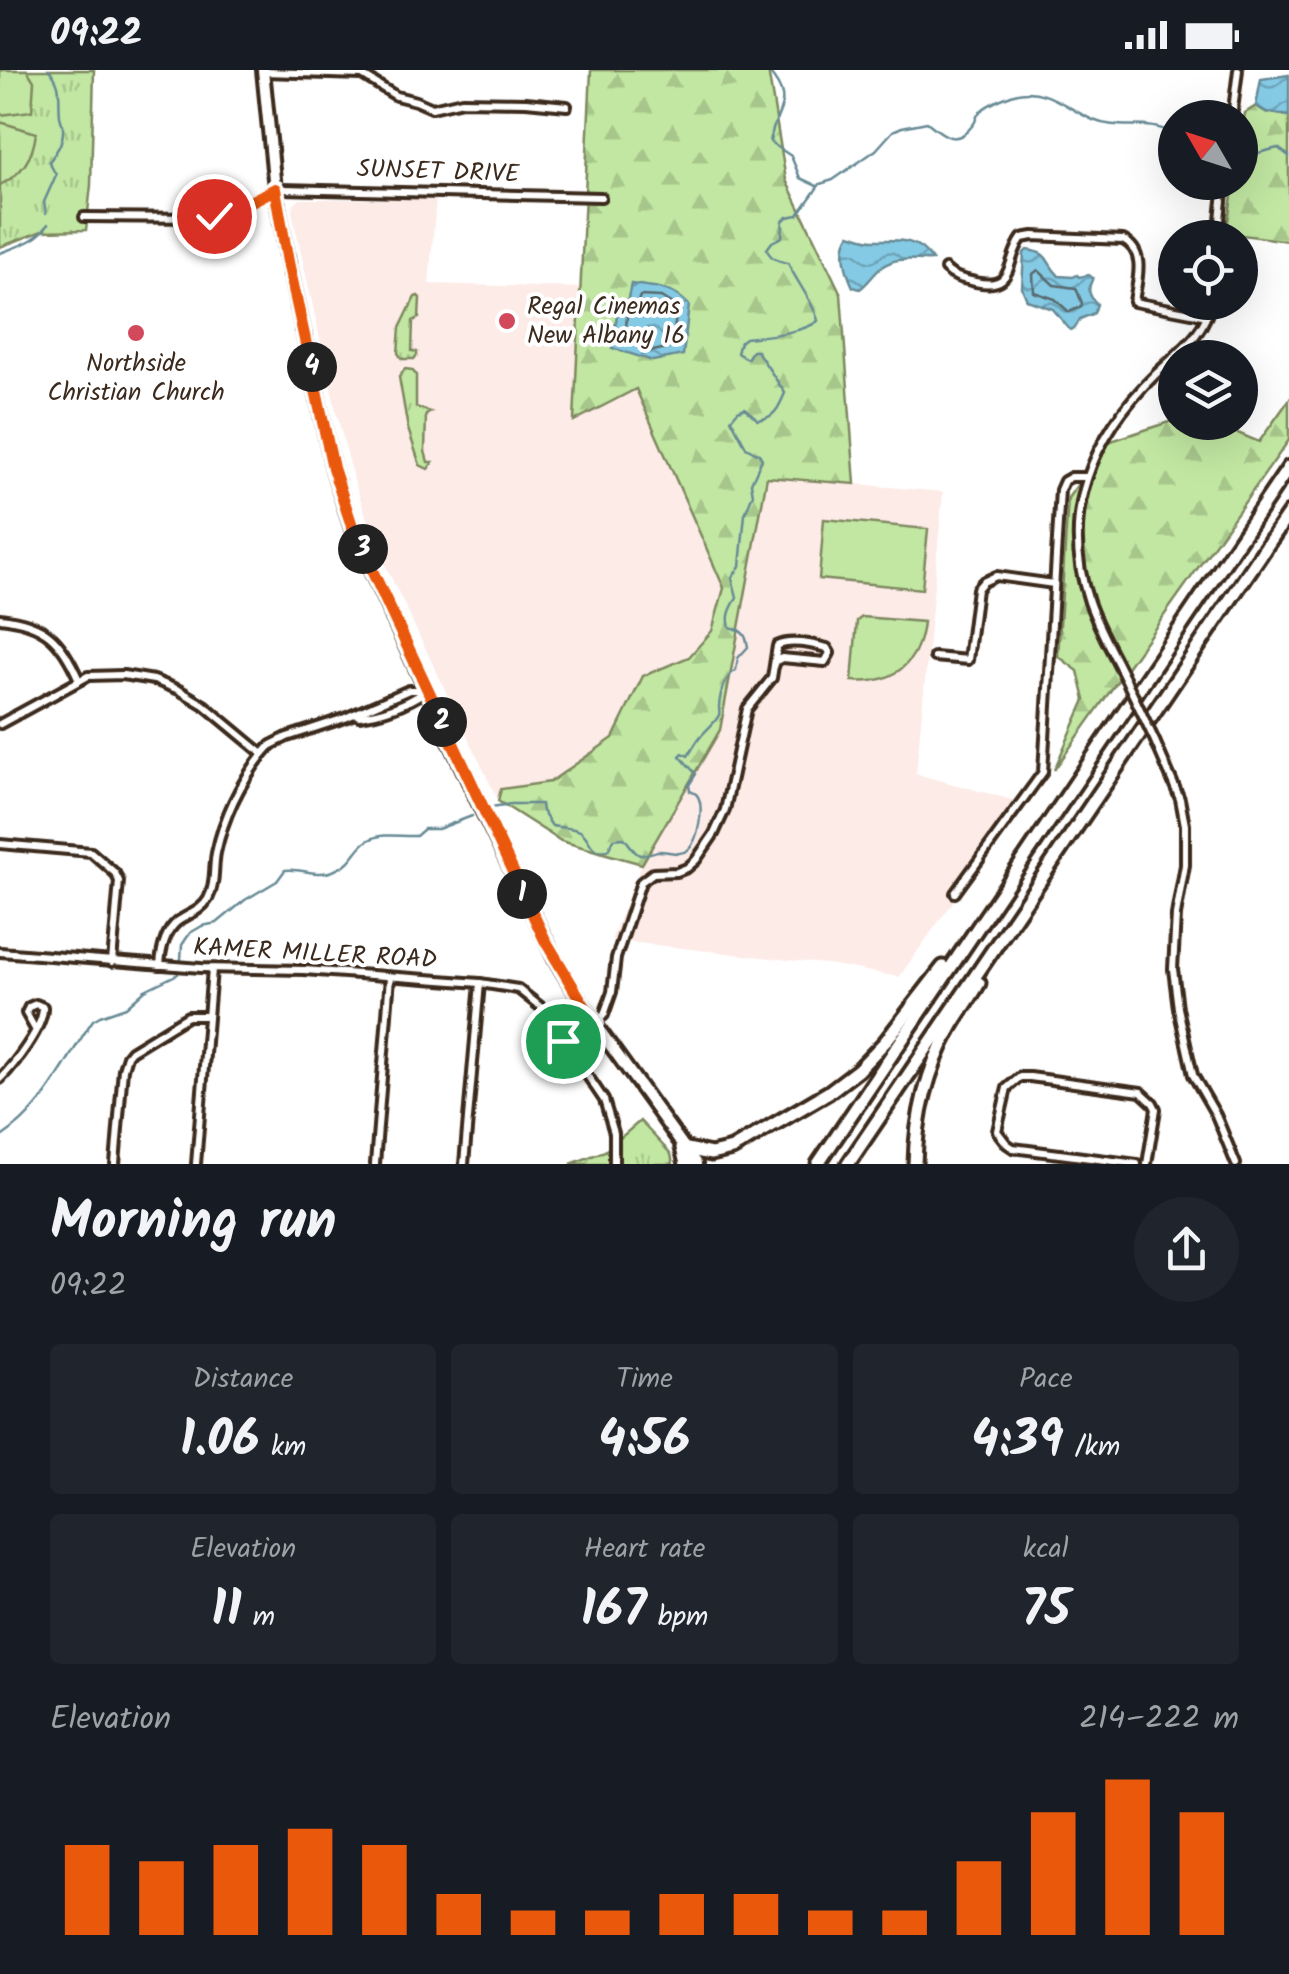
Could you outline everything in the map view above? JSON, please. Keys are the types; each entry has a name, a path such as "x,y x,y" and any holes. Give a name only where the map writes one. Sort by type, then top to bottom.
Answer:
{"highway":[{"path":"818,1164 1289,467"},
{"path":"848,1164 1289,513"},
{"path":"713,1164 829,1092 872,1056 1042,832"},
{"path":"914,1164 918,1120 933,1064 950,1028 1028,899"},
{"path":"686,1164 682,1148 710,1154 732,1149"}],"main road":[{"path":"263,71 275,189 295,296 340,492 354,532 545,940 595,1024 696,1164"}],"street":[{"path":"1234,100 1238,70"},
{"path":"263,71 362,75 396,96 432,108 462,100 568,106"},
{"path":"84,216 202,218 229,211 275,189"},
{"name":"SUNSET DRIVE","path":"275,189 601,197"},
{"path":"945,270 958,278 996,284 1010,270 1014,250 1022,238 1123,240 1134,247 1139,262 1134,302 1158,307"},
{"path":"1205,320 1196,336 1117,416 1087,477 1078,532 1082,574 1094,614 1180,799 1185,825 1185,865 1176,914 1173,969 1178,1008 1193,1074 1236,1164"},
{"path":"955,892 1043,772 1060,490 1064,481 1072,477 1087,477"},
{"path":"934,657 968,660 977,589 990,577 1054,584"},
{"path":"0,618 22,620 41,628 67,653 78,680"},
{"path":"566,1045 604,1015 638,886 648,875 687,868 714,834 724,810 747,708 772,678 775,649 782,642 824,646 830,653 828,660 822,662 782,658 774,667"},
{"path":"0,724 78,680 108,674 138,676 164,683 204,705 263,754"},
{"path":"160,965 173,926 203,906 213,888 215,858 227,812 263,754 286,737 348,717 382,713 427,690"},
{"path":"0,844 91,852 116,873 119,882 112,962"},
{"name":"KAMER MILLER ROAD","path":"0,952 508,986 527,994 542,1008 599,1090 614,1132 614,1164"},
{"path":"196,1164 212,969"},
{"path":"375,1164 390,978"},
{"path":"464,1164 480,983"},
{"path":"115,1164 126,1056 188,1016 208,1016"},
{"path":"0,1079 35,1029"},
{"path":"1137,1164 1007,1144 997,1131 1007,1088 1014,1080 1030,1077 1142,1092 1156,1109 1147,1164"}],"shaded area":[{"path":"300,199 436,199 429,284 580,288 574,420 636,388 724,588 712,631 689,657 643,676 613,738 550,782 501,789 498,800 377,548 337,415 292,212"},
{"path":"767,476 943,492 916,774 1024,803 899,977 834,965 611,940 642,864 720,730"}],"green space":[{"path":"0,70 94,70 86,230 42,231 0,247"},
{"path":"0,70 27,70 34,81 32,111 0,115"},
{"path":"591,70 768,70 786,180 841,294 855,484 767,477 720,730 642,864 561,841 498,801 501,789 550,782 613,738 643,676 689,657 712,631 724,588 636,389 574,421"},
{"path":"1258,107 1289,116 1289,241 1258,237 1258,220 1228,220 1231,200 1258,200"},
{"path":"0,122 36,133 25,164 0,185"},
{"path":"418,296 419,318 413,321 412,351 417,355 414,359 402,359 398,353 400,328"},
{"path":"405,369 416,375 416,407 431,412 426,415 425,451 428,462 433,462 428,469 420,465 408,429 399,377"},
{"path":"1289,400 1289,440 1054,770 1085,700 1078,671 1058,656 1068,498 1108,442 1158,426 1158,440 1259,442"},
{"path":"824,519 928,529 922,589 819,579"},
{"path":"862,617 923,622 910,660 892,675 852,681 857,621"},
{"path":"640,1121 671,1154 673,1164 571,1164 605,1151"}],"water":[{"path":"1289,75 1289,116 1258,107 1261,79"},
{"path":"850,234 913,244 932,260 891,262 860,289 853,287 844,253"},
{"path":"1027,250 1044,256 1059,276 1093,278 1089,289 1097,304 1094,313 1080,319 1070,330 1053,309 1027,300 1022,288"},
{"path":"631,284 669,291 689,305 683,355 653,361 612,348 618,308 627,303"}],"waterway":[{"path":"46,213 44,202 56,175 49,162 63,136 58,86 49,70"},
{"path":"767,70 782,99 770,142 791,156 800,178 817,186"},
{"path":"491,807 541,804 552,826 580,831 597,850 608,850 614,839 624,838 640,855 657,851 680,853 692,846 700,807 689,785 696,774 680,756 688,756 718,718 723,686 748,647 743,634 730,627 730,611 737,597 732,578 740,566 745,514 753,494 751,483 762,459 746,447 731,419 745,408 758,420 769,417 785,393 757,351 752,351 747,359 737,353 745,338 793,331 818,321 788,263 773,257 767,249 782,237 783,221 798,215 820,184 833,180 876,150 893,131 927,122 944,135 960,136 987,106 1025,92 1046,95 1103,123 1158,128"},
{"path":"1258,153 1278,148 1289,156"},
{"path":"0,253 33,239 48,224"},
{"path":"181,959 182,945 190,933 217,923 277,881 285,870 333,871 375,838 416,836 424,829 438,829 472,816"},
{"path":"0,1138 42,1099 93,1020 126,1007 145,990 178,974"}],"place":[{"name":"Regal Cinemas New Albany 16","path":"507,321"},
{"name":"Northside Christian Church","path":"136,333"}],"route":[{"path":"214,216 275,189 333,468 354,532 545,940 595,1024 566,1045 563,1041"}]}
